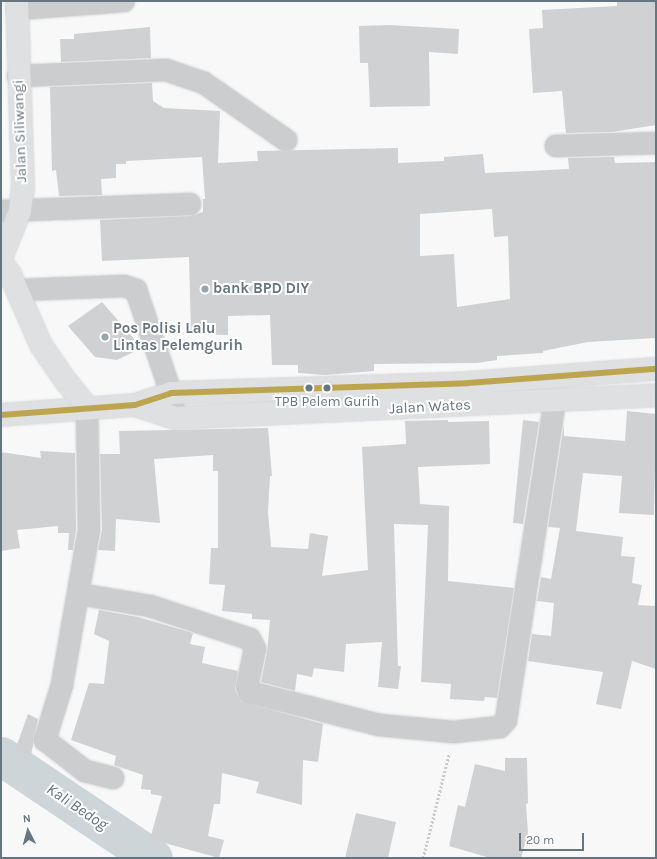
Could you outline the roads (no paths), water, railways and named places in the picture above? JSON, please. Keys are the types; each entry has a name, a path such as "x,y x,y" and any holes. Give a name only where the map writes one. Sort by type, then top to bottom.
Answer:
{"main road":[{"name":"Jalan Siliwangi","path":"1,258 11,211 23,188 18,76 17,5"},
{"path":"1,262 18,290 41,344 65,380 87,408"},
{"name":"Jalan Wates","path":"1,422 12,414 135,405 171,393 468,383 656,369"},
{"name":"Jalan Wates","path":"135,405 175,418 656,395"}],"street":[{"path":"17,5 124,1"},
{"path":"18,76 166,70 204,83 286,140"},
{"path":"556,146 656,143"},
{"path":"11,211 190,204"},
{"path":"18,290 124,286 136,290 171,393 175,418"},
{"path":"80,594 150,606 250,639 255,649 247,686 249,692 380,725 454,732 500,727 506,720 555,401"},
{"path":"87,408 89,530 80,594 62,685 45,740 85,771 113,778"}],"waterway":[{"name":"Kali Bedog","path":"1,756 153,858"}],"place":[{"name":"bank BPD DIY","path":"205,289"},
{"name":"Pos Polisi Lalu Lintas Pelemgurih","path":"105,337"},
{"name":"TPB Pelem Gurih","path":"327,388"}]}
